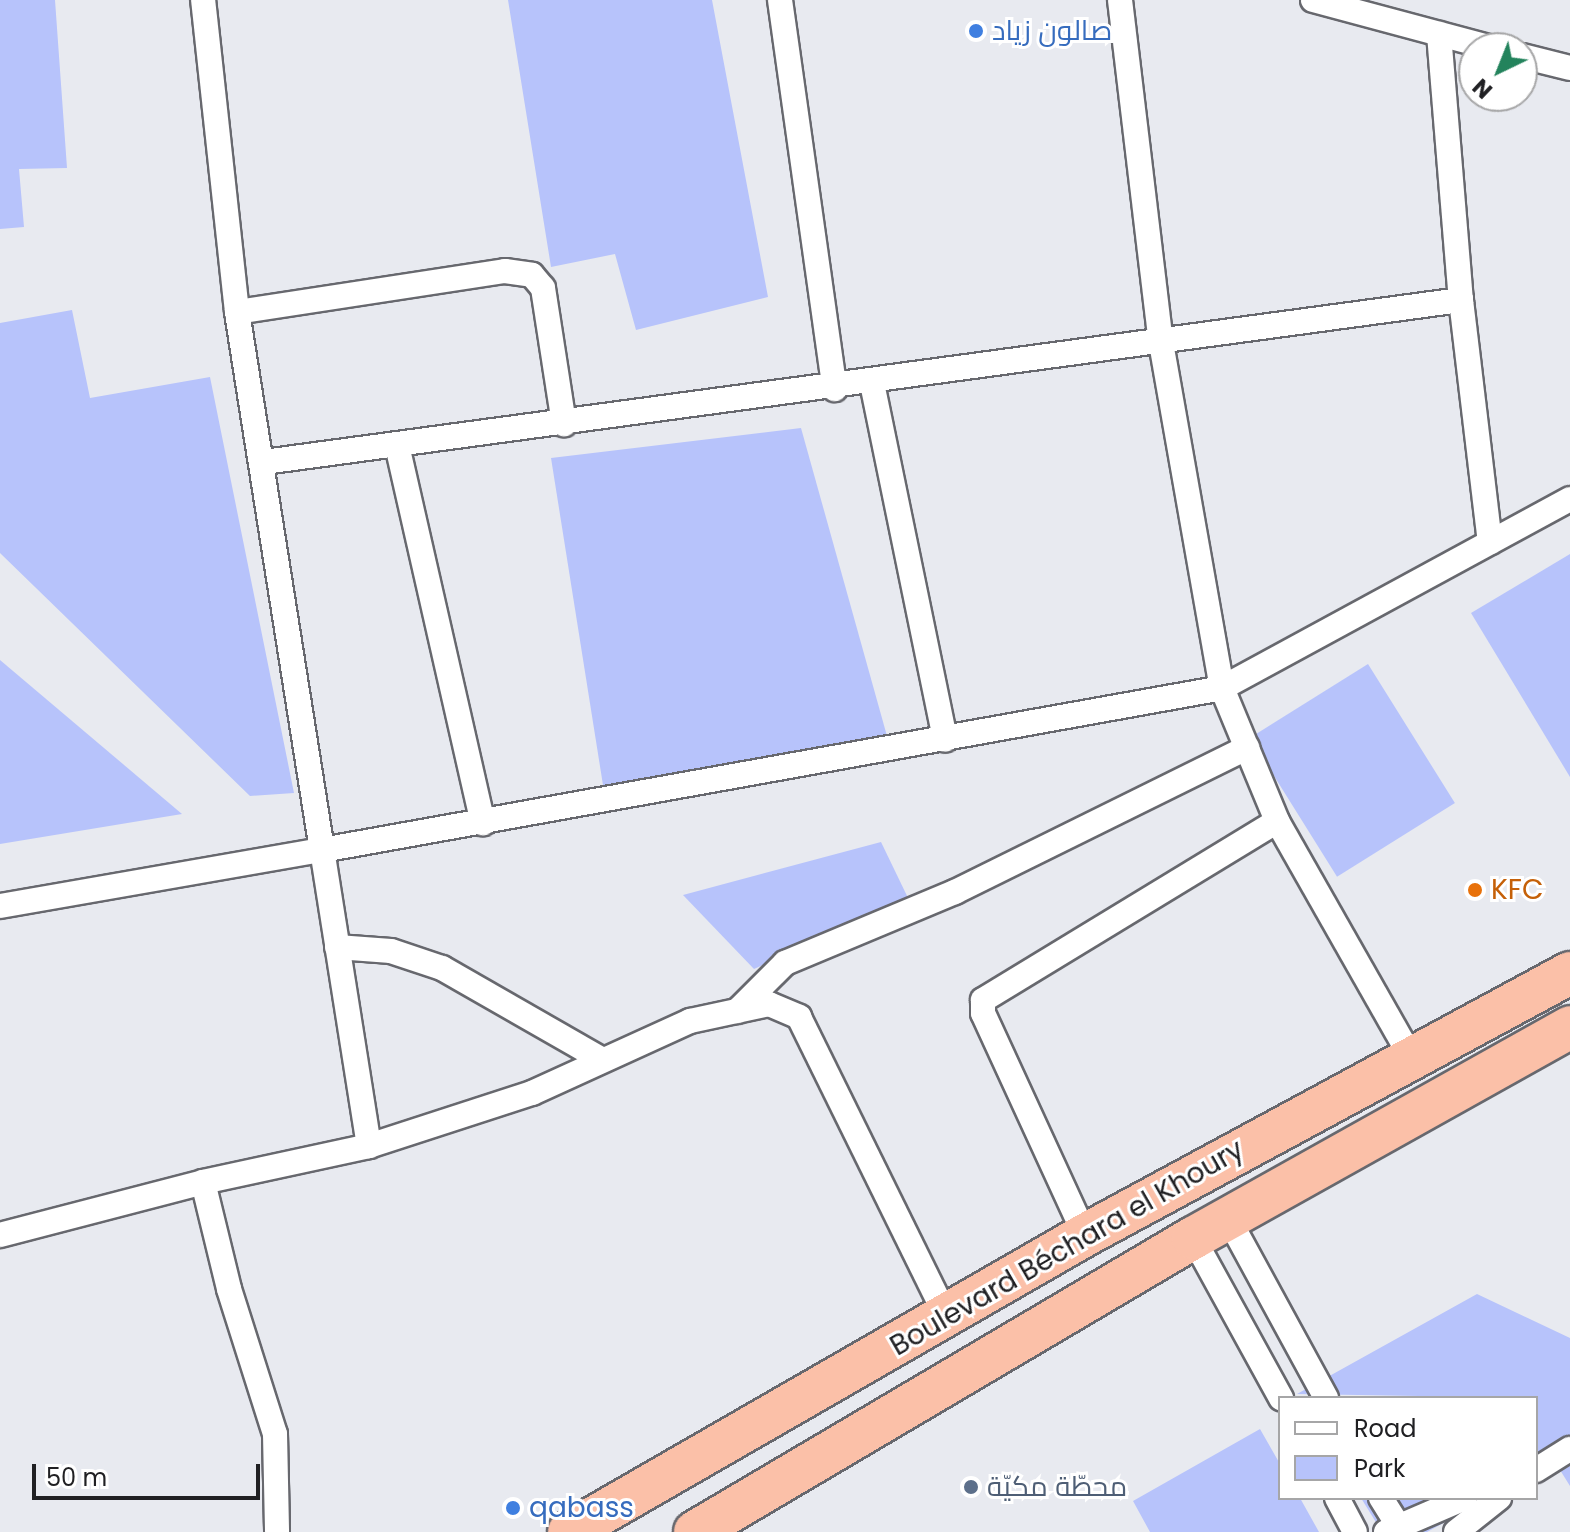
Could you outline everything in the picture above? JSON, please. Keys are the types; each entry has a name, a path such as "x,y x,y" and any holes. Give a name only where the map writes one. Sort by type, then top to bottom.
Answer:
{"highway":[{"name":"Boulevard Béchara el Khoury","path":"569,1532 1085,1235 1410,1055 1569,976"},
{"name":"Boulevard Béchara el Khoury","path":"695,1532 1211,1228 1570,1027"}],"street":[{"path":"203,0 237,312 264,462 369,1146"},
{"path":"780,0 835,389"},
{"path":"1120,0 1160,337 1222,688 1277,821 1410,1055"},
{"path":"1313,0 1458,39"},
{"path":"1439,34 1461,300 1490,542"},
{"path":"1538,60 1570,68"},
{"path":"237,312 505,271 532,275 543,288 564,424"},
{"path":"264,462 835,389 1160,337 1461,300"},
{"path":"872,383 945,740"},
{"path":"397,445 483,823"},
{"path":"0,906 483,823 1222,688 1570,499"},
{"path":"737,1011 785,963 955,892 1247,748"},
{"path":"1085,1235 983,1013 983,1000 1277,821"},
{"path":"337,947 391,951 442,968 601,1059"},
{"path":"0,1235 203,1182 369,1146 532,1093 690,1021 769,1004 799,1017 946,1316"},
{"path":"203,1182 229,1289 275,1434 277,1532"},
{"path":"1211,1228 1280,1396"},
{"path":"1211,1228 1325,1396"},
{"path":"1538,1469 1570,1449"},
{"path":"1338,1500 1355,1532"},
{"path":"1382,1500 1396,1530 1461,1500"},
{"path":"1456,1532 1496,1500"}],"green space":[{"path":"0,0 55,0 67,168 19,169 24,227 0,229"},
{"path":"508,0 712,0 768,297 636,330 615,254 551,267"},
{"path":"72,310 90,398 210,377 294,793 250,796 0,553 0,323"},
{"path":"801,428 892,754 606,804 551,458"},
{"path":"1570,554 1570,777 1471,613"},
{"path":"0,660 182,814 0,844"},
{"path":"1368,664 1455,803 1337,877 1250,738"},
{"path":"881,842 909,900 754,969 683,895"},
{"path":"1477,1294 1570,1338 1570,1486 1555,1462 1538,1471 1538,1396 1297,1394"},
{"path":"1260,1429 1278,1460 1278,1500 1301,1500 1319,1532 1150,1532 1133,1501"},
{"path":"1362,1500 1485,1500 1427,1532 1382,1532"}],"place":[{"name":"صالون زياد","path":"976,31"},
{"name":"KFC","path":"1475,890"},
{"name":"محطّة مكيّة","path":"971,1487"},
{"name":"qabass","path":"513,1508"}]}
